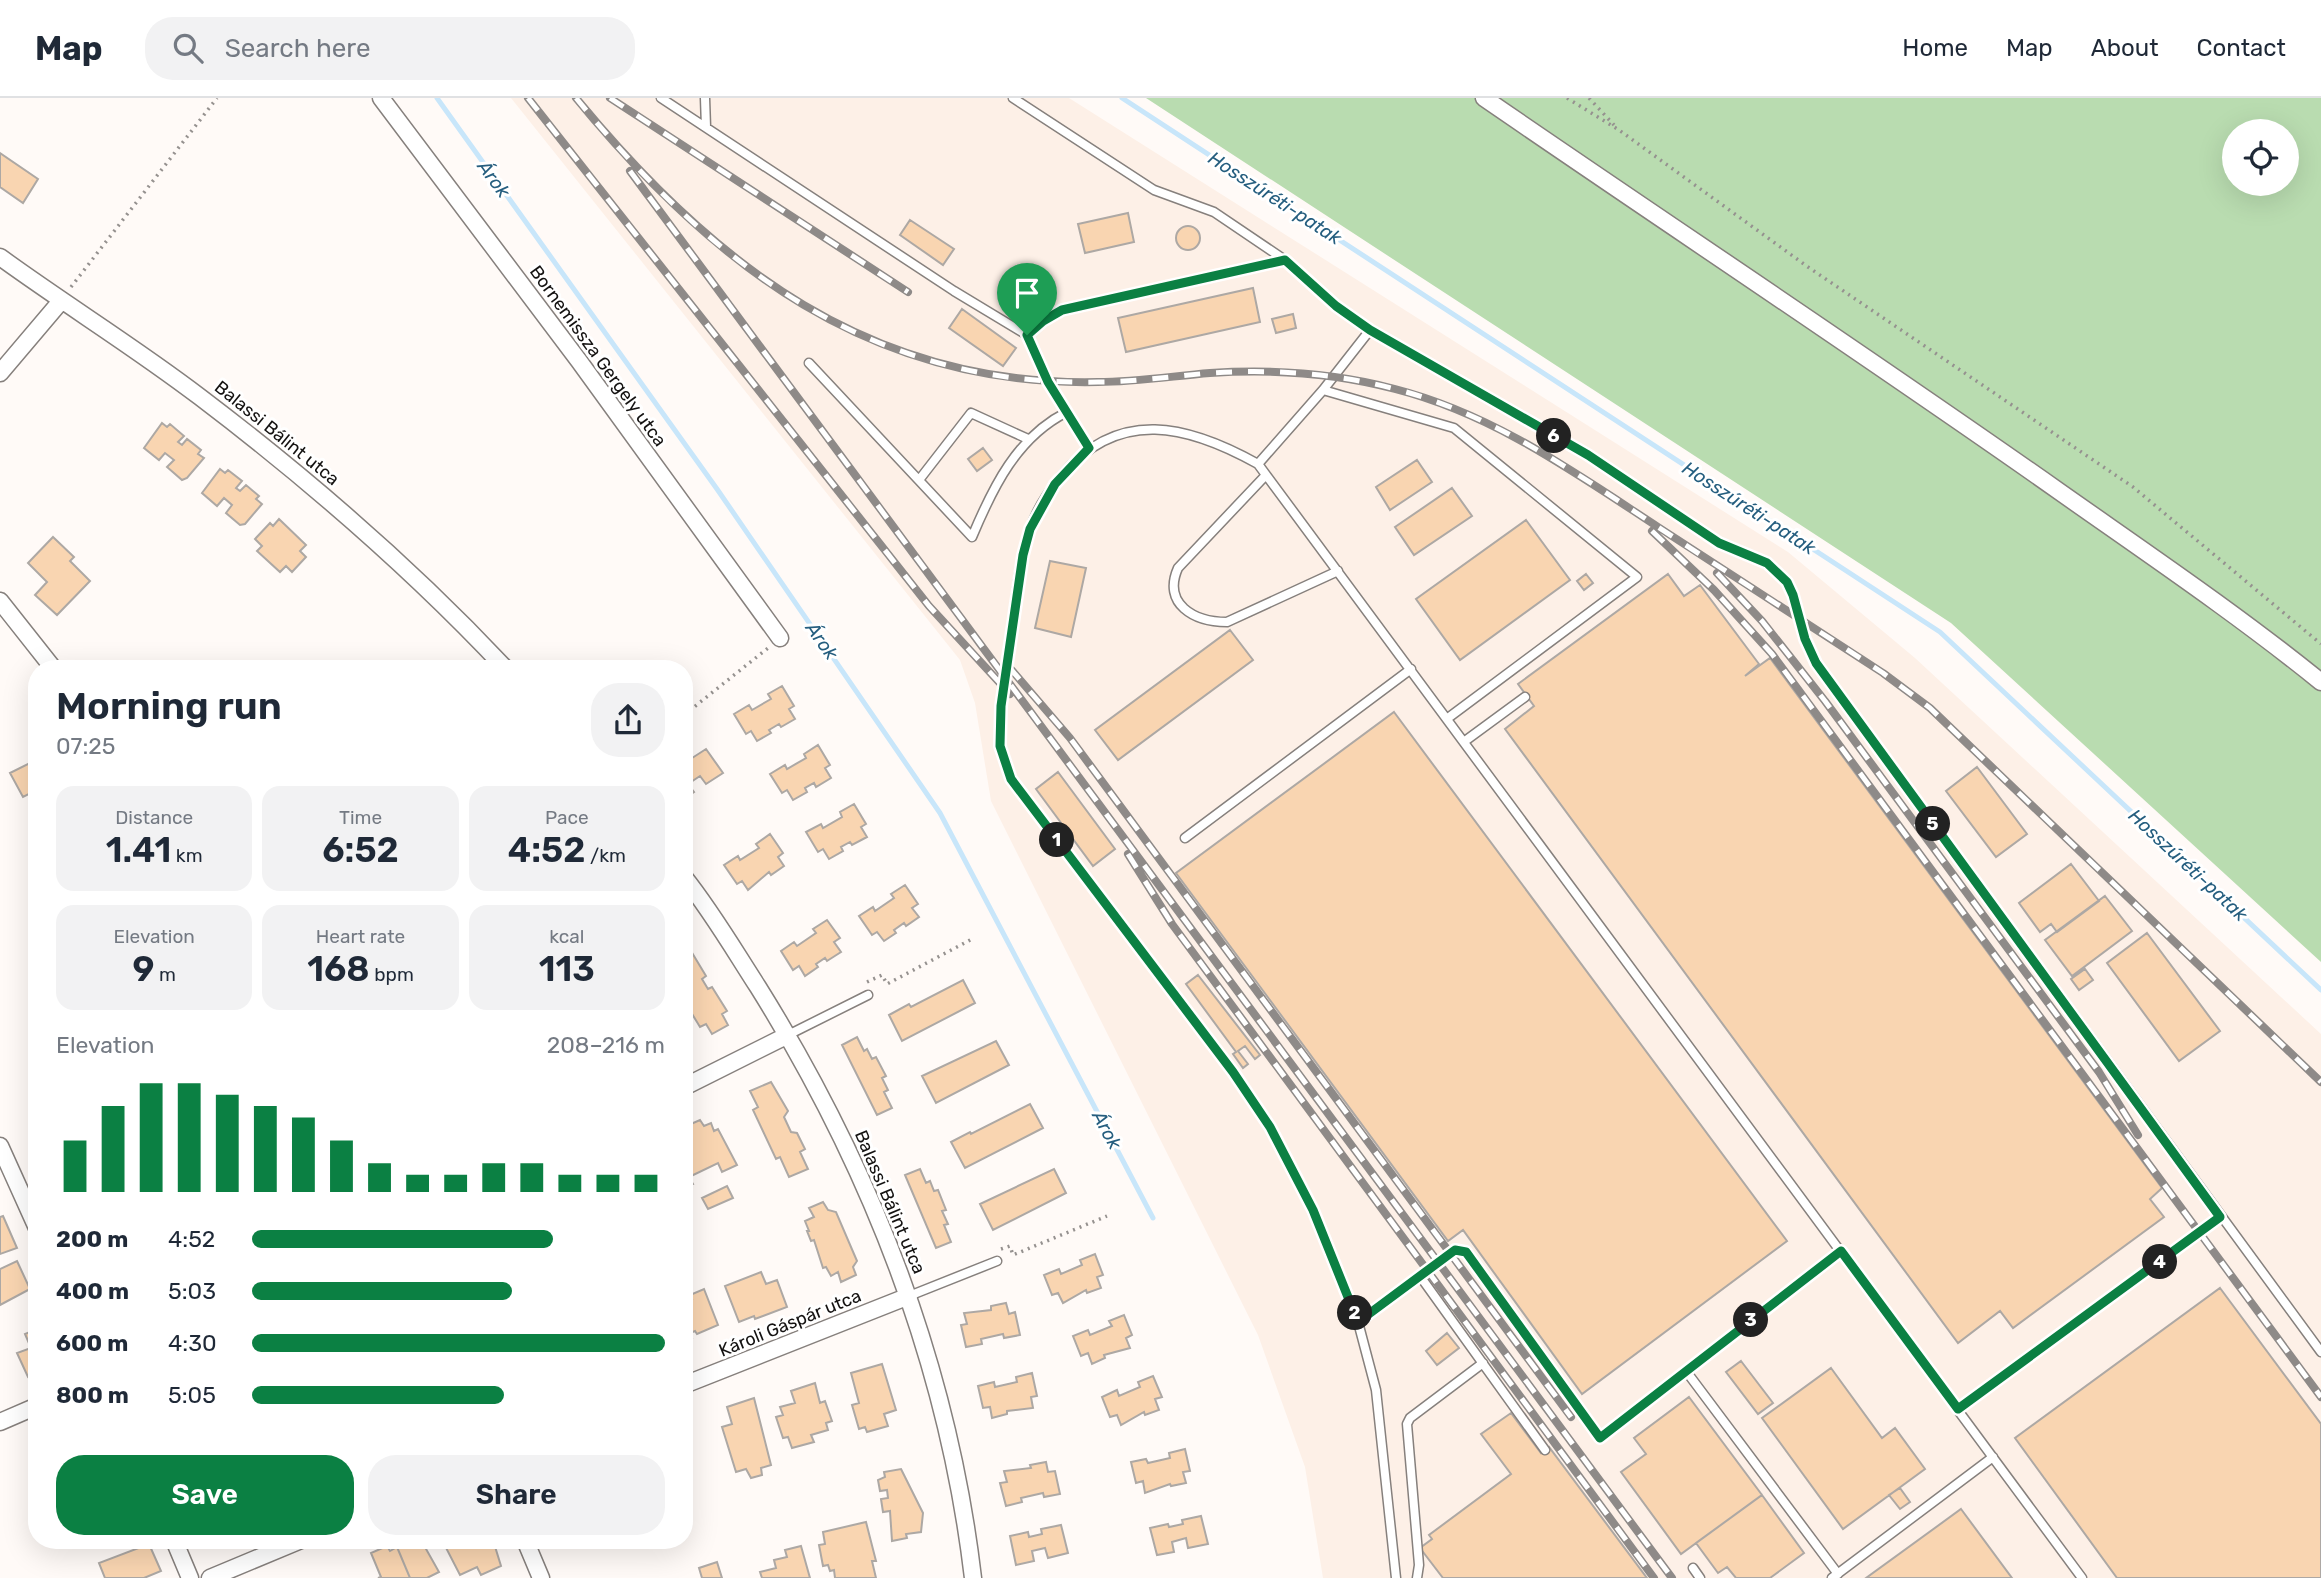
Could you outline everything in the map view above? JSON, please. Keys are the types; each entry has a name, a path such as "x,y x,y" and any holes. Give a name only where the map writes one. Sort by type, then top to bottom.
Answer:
{"street":[{"name":"Bornemissza Gergely utca","path":"381,98 579,361 780,638"},
{"path":"1484,98 1739,274 1906,383 2225,607 2321,682"},
{"name":"Balassi Bálint utca","path":"0,257 198,395 323,494 497,660"},
{"path":"0,373 61,301"},
{"path":"0,601 47,660"},
{"name":"Balassi Bálint utca","path":"693,888 788,1035 852,1158 909,1296 950,1435 972,1578"},
{"path":"693,1082 788,1035"},
{"path":"0,1146 5,1169 28,1211"},
{"name":"Károli Gáspár utca","path":"693,1381 909,1296"},
{"path":"0,1422 28,1410"},
{"path":"178,1549 190,1578"},
{"path":"210,1578 279,1549"},
{"path":"529,1549 541,1578"}],"lane":[{"path":"661,98 954,291 1027,335 1048,382 1089,448"},
{"path":"705,98 706,127"},
{"path":"1013,98 1153,190 1214,212 1285,260 1336,306 1370,330 1588,455 1719,543 1767,563 1778,572 1793,595 1805,639 1816,663 2321,1352"},
{"path":"1027,335 1062,310 1285,260"},
{"path":"1258,464 1323,390 1370,330"},
{"path":"809,363 972,537 990,494 1028,439 1052,419 1067,412"},
{"path":"1323,390 1454,428 1637,577 1448,718"},
{"path":"919,480 971,413 1028,439"},
{"path":"1396,1578 1376,1390 1358,1322 1313,1210 1270,1127 1233,1072 1011,779 1000,746 1001,706 1026,542 1038,510 1055,484 1089,448 1130,431 1179,431 1224,445 1258,464 2082,1578"},
{"path":"1266,475 1178,568 1174,588 1176,598 1184,609 1212,622 1227,622 1338,570"},
{"path":"1185,838 1411,669"},
{"path":"1465,741 1525,697"},
{"path":"788,1035 867,995"},
{"path":"1958,1409 2220,1217"},
{"path":"1358,1322 1455,1250 1466,1252 1600,1438 1841,1251"},
{"path":"909,1296 997,1261"},
{"path":"1420,1276 1545,1450"},
{"path":"1417,1578 1419,1565 1406,1424 1410,1418 1483,1363"},
{"path":"1686,1371 1835,1576 1993,1457"},
{"path":"1693,1568 1700,1578"}],"path":[{"path":"61,301 217,98"},
{"path":"1567,98 1619,130 1808,267 2133,487 2321,644"},
{"path":"1589,98 1619,130"},
{"path":"693,708 780,638"},
{"path":"862,985 882,975 887,984 972,939"},
{"path":"1013,1255 1107,1216"}],"shaded area":[{"path":"511,98 1069,98 1788,552 1915,658 2321,1034 2321,1578 1323,1578 1305,1467 1258,1335 991,801 975,703 960,660"}],"green space":[{"path":"1146,98 2321,98 2321,962 1951,623"}],"building":[{"path":"0,153 38,179 23,203 0,187"},
{"path":"1128,213 1134,242 1085,253 1078,224"},
{"path":"910,220 954,249 943,265 900,235"},
{"path":"1183,226 1193,226 1200,233 1200,243 1193,250 1183,250 1176,243 1176,233"},
{"path":"1253,288 1260,322 1126,352 1118,318"},
{"path":"962,309 1016,348 1003,366 949,328"},
{"path":"1293,314 1296,328 1276,333 1272,319"},
{"path":"162,423 167,427 170,424 184,436 178,442 182,445 187,439 201,450 198,454 204,458 187,478 182,480 167,467 174,460 165,453 159,460 144,448"},
{"path":"983,448 992,460 977,471 968,459"},
{"path":"1417,460 1432,482 1390,510 1376,487"},
{"path":"220,469 225,473 228,470 242,481 236,488 240,491 246,485 259,496 256,499 262,504 245,524 240,525 226,513 232,505 224,498 217,506 202,493"},
{"path":"1452,488 1472,516 1414,555 1395,527"},
{"path":"279,519 306,545 300,551 306,557 292,572 286,566 280,572 257,551 262,546 255,539 270,523 273,526"},
{"path":"1526,520 1570,580 1460,660 1416,599"},
{"path":"53,537 74,557 70,561 90,581 57,615 35,595 47,582 28,563"},
{"path":"1050,561 1086,568 1071,637 1035,628"},
{"path":"1586,574 1593,583 1584,590 1577,581"},
{"path":"1668,574 1684,596 1700,585 1759,664 1745,676 1770,658 2162,1188 2150,1199 2164,1217 2013,1328 2000,1311 1958,1343 1505,729 1534,706 1518,684"},
{"path":"1230,630 1253,660 1118,760 1095,730"},
{"path":"782,686 794,706 789,709 795,719 781,727 779,724 769,730 771,733 757,741 751,731 746,734 734,714 749,705 752,710 771,699 768,694"},
{"path":"1394,712 1787,1241 1582,1394 1463,1230 1448,1241 1176,873"},
{"path":"818,745 830,765 825,768 831,778 816,787 814,783 805,788 807,792 793,800 787,790 782,793 770,774 785,765 787,769 806,758 804,754"},
{"path":"706,749 723,773 706,784 700,776 693,781 693,757"},
{"path":"28,764 28,794 23,797 10,773"},
{"path":"1977,767 2027,834 1996,857 1946,791"},
{"path":"1058,772 1115,849 1093,866 1036,789"},
{"path":"854,804 866,824 861,827 867,837 841,847 843,851 829,859 823,849 818,852 806,832 821,824 823,828 842,817 840,812"},
{"path":"770,834 783,853 778,857 784,866 771,875 769,872 748,890 742,881 737,884 724,865 738,856 740,860 759,848 756,844"},
{"path":"2071,864 2099,901 2057,932 2051,924 2040,932 2019,903"},
{"path":"905,885 918,904 912,908 919,917 906,926 904,923 884,941 877,932 872,935 859,916 873,907 875,911 894,898 891,894"},
{"path":"2105,896 2132,931 2072,976 2045,940"},
{"path":"827,920 840,938 834,942 841,952 816,964 818,967 805,976 799,966 793,970 781,951 794,942 797,946 816,933 813,929"},
{"path":"2147,933 2220,1031 2179,1061 2107,963"},
{"path":"693,954 706,976 702,979 708,989 712,987 727,1011 722,1014 728,1025 712,1034 706,1024 700,1027 693,1016"},
{"path":"2085,969 2093,980 2079,990 2071,979"},
{"path":"1198,975 1260,1055 1255,1059 1245,1046 1238,1051 1248,1064 1243,1068 1233,1054 1236,1052 1186,984"},
{"path":"963,980 975,1003 902,1041 889,1015 909,1004 911,1007"},
{"path":"857,1037 864,1051 867,1049 872,1059 876,1057 886,1076 882,1078 888,1090 884,1092 892,1108 877,1115 842,1045"},
{"path":"996,1041 1009,1065 936,1103 922,1076"},
{"path":"771,1082 788,1111 784,1117 791,1132 797,1133 805,1149 800,1152 808,1169 789,1177 780,1157 776,1159 753,1110 758,1107 750,1091"},
{"path":"1030,1104 1043,1128 965,1168 951,1142"},
{"path":"700,1120 704,1126 711,1123 714,1131 718,1129 737,1165 722,1172 718,1163 693,1175 693,1123"},
{"path":"920,1169 926,1183 930,1181 934,1191 938,1190 946,1210 942,1211 948,1224 944,1225 951,1242 936,1248 905,1175"},
{"path":"1054,1169 1066,1193 993,1230 980,1204"},
{"path":"727,1186 733,1198 708,1209 702,1198"},
{"path":"823,1202 828,1210 836,1212 857,1261 853,1267 856,1275 841,1282 838,1272 831,1276 826,1267 823,1268 814,1240 811,1241 807,1231 805,1221 814,1217 809,1208"},
{"path":"3,1216 17,1248 0,1254 0,1217"},
{"path":"1095,1254 1103,1275 1097,1277 1101,1288 1087,1293 1086,1290 1063,1303 1058,1293 1052,1295 1044,1275 1059,1269 1061,1274 1082,1265 1080,1260"},
{"path":"17,1261 28,1290 0,1305 0,1269"},
{"path":"761,1272 766,1284 777,1280 787,1307 739,1322 725,1286"},
{"path":"2220,1288 2321,1424 2321,1578 2117,1578 2015,1438"},
{"path":"704,1289 718,1325 697,1334 693,1332 693,1294"},
{"path":"1006,1303 1009,1314 1015,1312 1020,1335 1004,1338 1003,1334 981,1339 982,1344 966,1347 961,1325 967,1324 964,1313 991,1310 991,1306"},
{"path":"1124,1315 1132,1335 1126,1338 1130,1348 1104,1355 1105,1358 1092,1364 1088,1353 1081,1356 1073,1336 1088,1330 1090,1335 1112,1326 1109,1321"},
{"path":"1447,1333 1459,1348 1437,1365 1426,1351"},
{"path":"28,1349 28,1377 17,1353"},
{"path":"1741,1361 1773,1403 1758,1414 1726,1372"},
{"path":"882,1364 896,1410 884,1414 888,1426 867,1432 865,1427 859,1429 852,1405 859,1403 851,1373"},
{"path":"1831,1368 1882,1438 1895,1428 1925,1469 1843,1529 1762,1418"},
{"path":"1032,1373 1037,1396 1031,1397 1033,1408 1007,1411 1007,1414 992,1418 990,1407 983,1408 978,1386 994,1382 995,1387 1017,1382 1016,1377"},
{"path":"1153,1376 1162,1397 1155,1399 1159,1410 1145,1415 1144,1412 1121,1425 1117,1415 1110,1417 1102,1397 1117,1390 1119,1396 1140,1387 1138,1382"},
{"path":"815,1383 820,1403 825,1401 832,1421 826,1423 828,1430 811,1435 814,1442 792,1448 788,1437 783,1438 776,1417 783,1415 780,1407 795,1403 791,1391"},
{"path":"1689,1397 1762,1495 1681,1554 1621,1472 1646,1454 1634,1438"},
{"path":"754,1398 771,1465 761,1468 762,1475 751,1478 746,1469 736,1472 722,1427 732,1424 727,1407"},
{"path":"1511,1413 1541,1453 1549,1447 1647,1578 1443,1578 1420,1548 1432,1539 1429,1535 1511,1474 1481,1434"},
{"path":"1185,1449 1190,1471 1183,1472 1186,1483 1170,1484 1145,1493 1143,1481 1136,1483 1131,1462 1146,1459 1148,1463 1170,1458 1169,1453"},
{"path":"1046,1462 1048,1472 1055,1471 1060,1494 1044,1497 1043,1493 1021,1498 1022,1502 1006,1506 1000,1483 1007,1482 1004,1471 1031,1468 1030,1465"},
{"path":"901,1469 923,1513 921,1532 906,1534 907,1538 892,1541 890,1511 883,1512 881,1499 888,1498 887,1490 880,1491 878,1480 885,1477 884,1472"},
{"path":"1900,1488 1910,1502 1900,1509 1889,1495"},
{"path":"1762,1495 1804,1553 1770,1578 1736,1578 1727,1567 1718,1573 1696,1543"},
{"path":"1961,1509 2012,1578 1866,1578"},
{"path":"1201,1516 1208,1544 1188,1548 1186,1538 1172,1542 1174,1552 1157,1555 1150,1528 1183,1524 1182,1520"},
{"path":"866,1522 876,1561 872,1561 876,1578 835,1578 834,1570 830,1571 828,1565 823,1566 819,1545 825,1544 823,1532"},
{"path":"1061,1525 1068,1553 1048,1558 1045,1548 1032,1551 1034,1561 1016,1565 1010,1536 1028,1532 1029,1537 1042,1534 1041,1529"},
{"path":"801,1546 810,1578 762,1578 760,1572 776,1568 774,1560 787,1557 785,1550"},
{"path":"136,1549 151,1549 161,1571 144,1578 105,1578 99,1563"},
{"path":"380,1549 398,1549 410,1578 378,1578 381,1577 371,1553"},
{"path":"398,1549 426,1549 439,1572 427,1578 410,1578"},
{"path":"447,1549 496,1549 501,1566 481,1575 477,1567 460,1575"},
{"path":"717,1562 722,1578 702,1578 699,1568"}],"waterway":[{"name":"Árok","path":"437,98 717,489 940,813 1153,1218"},
{"name":"Hosszúréti-patak","path":"1122,98 1940,632 2321,990"}],"railway":[{"path":"528,98 929,606 1010,694"},
{"path":"576,98 629,159 684,214 742,263 804,305 869,339 940,363 1016,378 1112,382 1210,373 1257,372 1350,379 1395,389 1466,413 1532,447 1883,673 1930,708 2321,1082"},
{"path":"610,98 908,292"},
{"path":"630,171 1672,1578"},
{"path":"1652,531 1714,590 1772,654 2321,1397"},
{"path":"1717,573 1762,621 1825,701 2099,1072 2138,1135"},
{"path":"1009,667 1070,738 1571,1417"},
{"path":"1128,854 1172,924 1654,1578"}],"route":[{"path":"1285,260 1336,306 1370,330 1421,362 1588,455 1700,532 1767,563 1787,582 1805,639 1816,663 2220,1217 1958,1409 1841,1251 1600,1438 1466,1252 1455,1250 1358,1322 1313,1210 1270,1127 1233,1072 1011,779 1006,768 1000,746 1001,706 1023,555 1038,510 1055,484 1089,448 1048,382 1027,335 1062,310 1285,260"}]}
